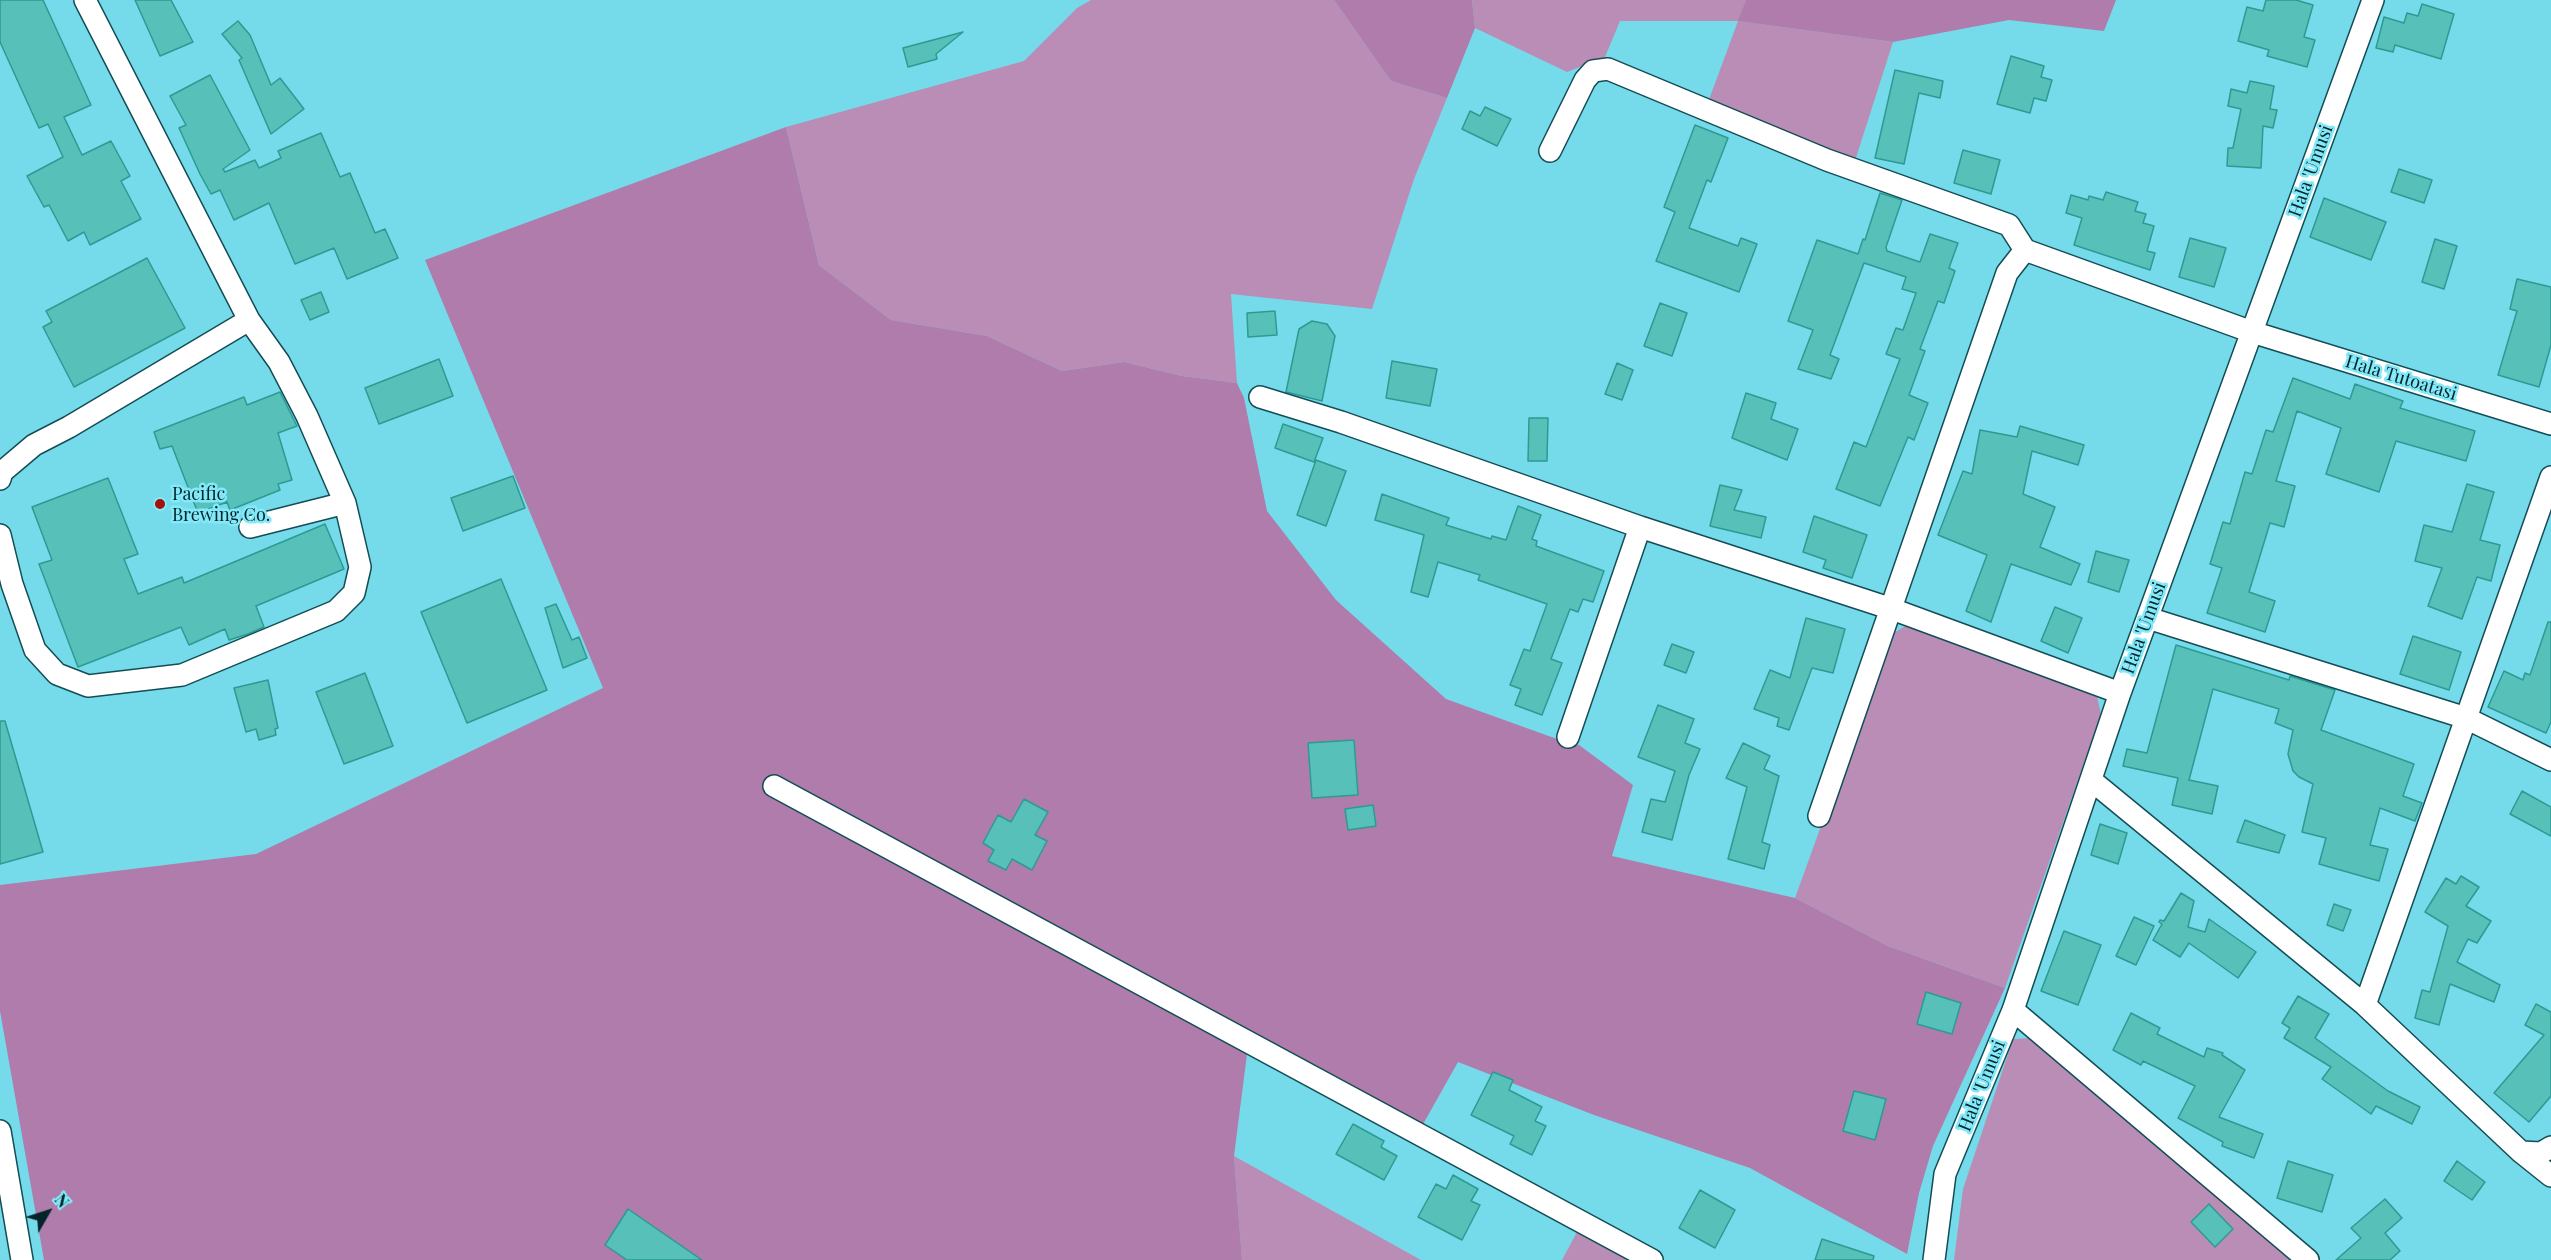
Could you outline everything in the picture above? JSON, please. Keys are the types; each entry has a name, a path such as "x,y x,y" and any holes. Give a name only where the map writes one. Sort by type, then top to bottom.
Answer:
{"street":[{"path":"0,535 12,584 35,650 57,674 88,686 182,675 336,611 354,593 360,567 345,502 302,407 279,362 249,320 85,0"},
{"name":"Hala 'Umusi","path":"1934,1260 1945,1174 2013,1010 2120,693 2373,0"},
{"path":"1550,151 1584,80 1593,71 1608,69 1827,160 2009,225 2025,250 2007,273 1892,609 1818,816"},
{"name":"Hala Tutoatasi","path":"2025,250 2252,332 2551,424"},
{"path":"0,479 2,472 34,445 69,427 249,320"},
{"path":"1260,397 1341,422 1640,526 1892,609 2120,693"},
{"path":"2365,1005 2551,477"},
{"path":"250,527 345,502"},
{"path":"1568,737 1640,526"},
{"path":"2148,618 2466,718 2551,760"},
{"path":"2091,780 2365,1005 2521,1152 2551,1176"},
{"path":"774,786 1652,1260"},
{"path":"2013,1010 2308,1260"},
{"path":"0,1131 22,1260"},
{"path":"2521,1152 2541,1153 2551,1148"}],"shaded area":[{"path":"1091,0 1334,0 1391,81 1447,98 1414,179 1372,309 1231,294 1237,383 1182,376 1124,362 1062,371 987,336 891,320 819,265 786,127 1024,61 1077,8"},
{"path":"1334,0 1472,0 1475,28 1447,98 1391,81"},
{"path":"1472,0 1746,0 1739,21 1893,42 1854,164 1707,105 1738,21 1620,21 1605,57 1567,72 1475,28"},
{"path":"1746,0 2116,0 2104,31 2009,20 1893,42 1738,21"},
{"path":"786,127 819,265 891,320 987,336 1062,371 1124,362 1182,376 1237,383 1244,398 1267,511 1336,600 1446,699 1579,745 1633,785 1612,856 1795,898 1888,946 2005,988 1933,1146 1919,1193 1907,1254 1750,1168 1594,1115 1458,1062 1422,1126 1247,1054 1234,1156 1242,1260 44,1260 0,1011 0,885 256,854 603,688 425,260"},
{"path":"1909,624 2096,692 2101,714 2005,988 1888,946 1795,898 1890,635"},
{"path":"2030,1038 2124,1115 2291,1260 1954,1260 1963,1189 2013,1039"},
{"path":"1234,1156 1421,1260 1242,1260"},
{"path":"1578,1230 1631,1260 1562,1260"}],"building":[{"path":"0,0 43,0 91,105 64,117 82,155 111,141 130,176 121,181 141,219 90,245 84,232 68,241 49,205 44,207 27,176 63,157 48,124 39,128 0,42"},
{"path":"135,0 171,0 193,42 160,56"},
{"path":"2266,0 2296,0 2313,5 2304,37 2315,40 2307,67 2267,56 2269,50 2238,41 2247,7 2263,11"},
{"path":"2422,4 2454,14 2441,59 2395,45 2393,52 2376,48 2384,17 2404,23 2407,13 2418,16"},
{"path":"238,21 250,35 271,85 280,78 304,109 271,134 239,60 242,58 222,34"},
{"path":"963,32 936,54 937,59 908,67 903,48"},
{"path":"2011,56 2044,66 2041,77 2052,80 2046,101 2034,98 2030,113 1997,104"},
{"path":"1895,70 1943,81 1940,98 1919,93 1904,164 1875,158"},
{"path":"210,75 250,150 223,169 225,172 255,160 259,168 281,158 278,151 321,133 340,177 350,173 375,233 385,229 398,258 347,279 334,248 295,264 269,203 234,220 220,190 211,194 200,174 179,128 186,125 170,96"},
{"path":"2250,81 2274,86 2270,109 2277,110 2273,128 2263,126 2261,168 2227,166 2228,148 2233,148 2241,109 2228,106 2231,89 2247,93"},
{"path":"1485,107 1511,119 1497,146 1462,129 1470,111 1480,116"},
{"path":"1695,125 1728,138 1711,182 1707,180 1689,228 1738,246 1741,238 1757,244 1739,292 1656,261 1675,212 1664,207"},
{"path":"1963,150 2000,160 1991,194 1954,183"},
{"path":"2399,169 2432,180 2424,203 2391,192"},
{"path":"2106,192 2138,202 2135,211 2146,214 2143,223 2154,226 2147,251 2155,253 2150,270 2074,245 2082,218 2066,213 2071,195 2088,200 2089,196 2103,200"},
{"path":"1880,193 1902,200 1886,247 1887,251 1920,262 1930,234 1958,243 1949,268 1955,271 1944,303 1938,301 1920,349 1925,351 1909,395 1928,403 1914,440 1908,437 1880,506 1836,489 1854,442 1866,447 1900,359 1886,354 1896,328 1903,330 1916,293 1902,289 1906,277 1864,263 1830,355 1839,359 1831,379 1798,369 1813,330 1788,321 1817,240 1858,254 1863,239 1865,240"},
{"path":"2324,198 2386,222 2371,260 2310,237"},
{"path":"2190,238 2226,248 2214,287 2179,277"},
{"path":"2435,239 2457,246 2444,289 2422,282"},
{"path":"147,258 185,328 74,387 43,327 52,322 46,311"},
{"path":"2517,279 2551,287 2551,345 2539,387 2498,375 2517,311 2510,309"},
{"path":"321,292 329,312 310,320 301,300"},
{"path":"1660,303 1687,313 1672,356 1644,346"},
{"path":"1275,311 1277,335 1248,337 1247,313"},
{"path":"1312,321 1327,324 1335,336 1322,401 1286,392 1299,329"},
{"path":"439,359 453,396 379,424 365,388"},
{"path":"1392,361 1437,369 1430,406 1386,398"},
{"path":"1617,363 1633,370 1622,400 1605,394"},
{"path":"2293,378 2350,399 2355,384 2403,401 2400,408 2475,431 2466,461 2396,441 2379,492 2326,474 2341,428 2297,411 2276,481 2295,486 2284,527 2270,523 2249,592 2275,601 2265,632 2207,613 2222,568 2210,564 2223,522 2230,524 2245,472 2252,474 2266,430 2273,432"},
{"path":"280,392 297,426 278,433 292,480 278,484 280,490 230,510 227,502 198,513 172,446 160,449 154,432 244,397 247,405"},
{"path":"1746,393 1776,403 1771,419 1798,429 1787,460 1732,438"},
{"path":"1529,418 1548,418 1547,461 1528,461"},
{"path":"1283,424 1323,438 1314,462 1275,448"},
{"path":"2020,426 2084,445 2078,465 2032,451 2023,494 2055,507 2040,547 2080,564 2071,585 2011,564 1991,622 1966,611 1987,555 1938,535 1963,471 1972,474 1980,430 2017,437"},
{"path":"1316,460 1346,471 1326,526 1297,515"},
{"path":"513,476 525,508 463,531 451,498"},
{"path":"108,478 138,554 124,559 138,594 182,577 184,583 325,524 344,569 256,606 264,627 248,634 229,640 225,629 189,645 181,627 78,667 39,564 52,560 32,507"},
{"path":"2467,484 2494,492 2480,540 2500,545 2491,581 2477,577 2462,619 2428,606 2442,568 2415,561 2424,525 2452,532"},
{"path":"1720,485 1742,490 1734,510 1766,517 1761,538 1710,526"},
{"path":"1382,494 1449,518 1446,525 1491,539 1492,536 1506,540 1518,506 1541,515 1532,539 1537,541 1536,546 1604,571 1593,602 1583,599 1578,612 1570,609 1551,659 1562,663 1542,715 1515,705 1521,689 1510,685 1524,649 1530,651 1547,604 1478,580 1480,575 1438,562 1428,597 1411,592 1424,535 1375,520"},
{"path":"1814,516 1867,535 1852,578 1823,568 1826,560 1803,552"},
{"path":"2096,551 2129,560 2119,592 2088,582"},
{"path":"501,579 547,690 467,723 421,612"},
{"path":"556,604 572,640 579,637 587,658 563,668 545,608"},
{"path":"2055,607 2082,618 2068,653 2041,641"},
{"path":"1806,618 1845,629 1833,673 1812,668 1789,730 1777,726 1779,718 1754,709 1770,670 1790,678"},
{"path":"2548,622 2551,622 2551,722 2546,733 2488,707 2504,671 2523,680 2525,673 2530,675"},
{"path":"2413,636 2461,652 2449,690 2400,674"},
{"path":"1672,644 1694,652 1686,673 1664,665"},
{"path":"2176,645 2289,680 2290,676 2335,690 2321,730 2414,764 2403,796 2422,803 2415,821 2380,808 2370,845 2388,849 2379,881 2319,864 2326,838 2302,832 2313,784 2293,771 2288,754 2293,730 2275,723 2279,709 2213,689 2189,780 2218,786 2212,814 2172,805 2178,778 2123,766 2127,749 2147,753"},
{"path":"365,673 393,746 344,764 316,692"},
{"path":"268,680 278,728 275,729 276,735 259,740 256,729 246,732 234,688"},
{"path":"1658,705 1694,719 1685,743 1700,749 1689,775 1672,840 1642,832 1651,799 1665,802 1675,771 1638,757"},
{"path":"0,721 5,721 43,852 0,864"},
{"path":"1354,740 1358,795 1312,798 1308,743"},
{"path":"1743,743 1770,756 1764,769 1779,776 1762,842 1770,845 1764,869 1728,859 1747,787 1726,778"},
{"path":"2522,791 2551,807 2551,836 2510,814"},
{"path":"1024,799 1048,812 1035,835 1047,841 1032,870 1012,859 1006,870 988,861 994,850 983,843 998,815 1011,822"},
{"path":"1373,805 1376,826 1348,830 1345,809"},
{"path":"2245,820 2285,835 2279,853 2237,842"},
{"path":"2100,824 2127,833 2118,864 2091,855"},
{"path":"2461,876 2479,887 2466,906 2491,921 2477,943 2468,939 2457,962 2500,985 2494,1002 2450,984 2439,1025 2415,1018 2422,990 2430,992 2448,926 2425,912 2446,878 2456,884"},
{"path":"2181,893 2194,901 2188,927 2205,932 2209,919 2256,952 2238,978 2189,943 2180,957 2153,940 2162,924 2160,920 2164,921"},
{"path":"2334,904 2351,910 2343,931 2327,925"},
{"path":"2134,917 2154,926 2136,965 2116,956"},
{"path":"2064,931 2101,945 2078,1005 2041,991"},
{"path":"1926,992 1961,1003 1952,1034 1917,1024"},
{"path":"2298,996 2329,1014 2315,1038 2388,1091 2420,1107 2412,1124 2376,1106 2371,1114 2322,1079 2331,1067 2284,1038 2290,1028 2282,1023"},
{"path":"2536,1004 2551,1012 2551,1096 2529,1122 2494,1093 2544,1035 2525,1025"},
{"path":"2131,1013 2160,1028 2157,1034 2204,1057 2207,1048 2223,1053 2222,1055 2245,1070 2219,1117 2263,1134 2254,1158 2222,1146 2223,1142 2178,1118 2195,1086 2143,1061 2141,1065 2113,1050"},
{"path":"1493,1072 1513,1080 1509,1090 1542,1107 1535,1121 1546,1126 1532,1155 1510,1144 1514,1136 1471,1115"},
{"path":"1854,1091 1886,1099 1875,1140 1843,1131"},
{"path":"1353,1124 1384,1141 1381,1147 1397,1156 1384,1180 1336,1154"},
{"path":"2288,1161 2333,1175 2322,1212 2277,1198"},
{"path":"2457,1161 2485,1182 2472,1200 2444,1181"},
{"path":"1453,1175 1478,1189 1471,1201 1480,1205 1462,1240 1418,1217 1436,1184 1446,1189"},
{"path":"1700,1190 1735,1210 1715,1248 1679,1228"},
{"path":"2385,1199 2402,1218 2385,1233 2400,1251 2390,1260 2336,1260 2361,1238 2351,1228"},
{"path":"2209,1204 2233,1229 2215,1247 2191,1222"},
{"path":"628,1209 702,1260 627,1260 605,1245"},
{"path":"1822,1239 1874,1256 1873,1260 1815,1260"}],"place":[{"name":"Pacific Brewing Co.","path":"160,504"}]}
